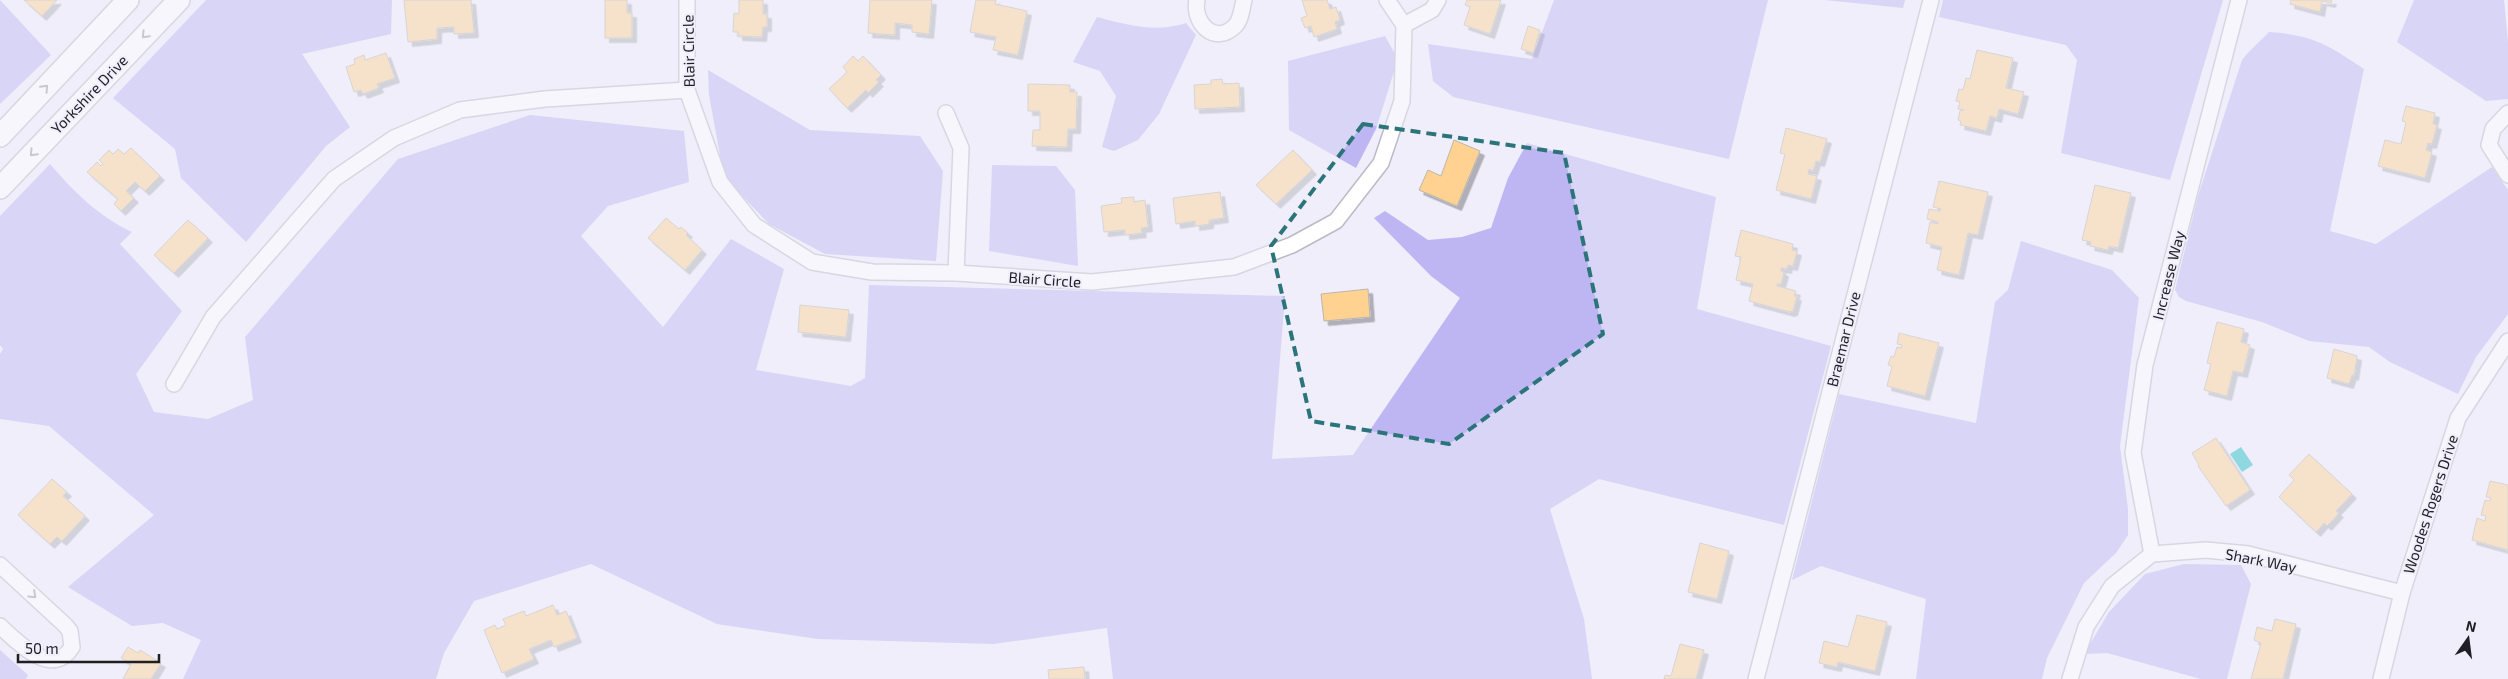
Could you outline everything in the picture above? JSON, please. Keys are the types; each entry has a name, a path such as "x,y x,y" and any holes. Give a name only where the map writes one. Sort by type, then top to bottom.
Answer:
{"street":[{"path":"0,136 128,0"},
{"name":"Yorkshire Drive","path":"0,188 179,0"},
{"name":"Blair Circle","path":"687,0 687,90 720,182 754,226 812,262 872,272 956,273 1092,282 1234,267 1299,241 1336,221 1381,163 1402,101 1404,25"},
{"path":"1197,0 1196,16 1202,27 1213,33 1225,32 1235,26 1244,0"},
{"path":"1388,0 1404,25 1432,10 1438,0"},
{"name":"Braemar Drive","path":"1756,679 1931,0"},
{"name":"Increase Way","path":"2152,554 2133,453 2145,365 2239,0"},
{"path":"174,384 213,317 334,178 394,138 460,110 545,99 687,90"},
{"path":"946,113 961,148 956,273"},
{"path":"2508,113 2493,129 2489,145 2508,175"},
{"name":"Woodes Rogers Drive","path":"2381,679 2402,592 2458,418 2508,341"},
{"name":"Shark Way","path":"2152,554 2206,550 2248,554 2402,592"},
{"path":"2070,679 2086,627 2112,586 2152,554"},
{"path":"0,565 65,625 70,632 72,647 63,660 56,663 41,662 0,626"}],"highlighted area":[{"path":"1363,124 1564,153 1603,334 1449,444 1311,421 1271,246"}],"shaded area":[{"path":"0,0 51,55 0,104"},
{"path":"206,0 392,0 391,34 302,54 350,127 326,146 246,242 181,178 175,149 113,98"},
{"path":"1554,0 1768,0 1729,159 1453,97 1433,81 1428,44 1532,59"},
{"path":"1825,0 1905,0 1903,8"},
{"path":"1943,0 2223,0 2170,180 2061,153 2077,60 2066,45 1939,17"},
{"path":"2414,0 2504,0 2508,42 2508,99 2486,101 2397,42"},
{"path":"1097,17 1153,28 1186,23 1196,35 1159,114 1138,140 1114,151 1102,147 1116,96 1100,71 1073,62"},
{"path":"2269,32 2285,33 2320,43 2364,69 2330,231 2376,244 2492,167 2508,190 2508,314 2476,357 2458,394 2390,362 2369,347 2309,341 2262,322 2186,301 2179,297 2175,290 2198,196 2242,60"},
{"path":"1385,36 1398,59 1376,129 1356,168 1289,130 1288,61"},
{"path":"708,70 810,130 920,136 943,171 936,261 825,254 769,224 724,177 709,95"},
{"path":"530,115 684,131 689,182 608,206 581,236 663,327 731,239 784,269 756,370 851,386 865,378 869,285 1285,296 1272,459 1353,455 1460,298 1431,276 1374,218 1385,211 1428,240 1462,237 1491,228 1508,178 1527,143 1716,197 1697,309 1831,346 1784,525 1599,479 1550,509 1584,619 1592,679 1113,679 1107,628 994,644 818,639 717,624 591,564 474,601 444,653 436,679 183,679 201,640 163,623 132,626 68,587 154,515 49,426 0,419 0,354 3,349 0,345 0,216 50,164 97,211 132,232 120,244 182,311 136,374 154,412 208,419 253,400 245,337 398,159"},
{"path":"992,165 1056,166 1075,190 1078,266 989,251"},
{"path":"2021,241 2112,270 2139,298 2120,446 2128,509 2128,535 2116,553 2084,583 2047,658 2042,679 1916,679 1926,599 1821,566 1792,580 1839,394 1976,423 1995,302 2008,290"},
{"path":"2184,564 2241,565 2251,584 2227,679 2201,679 2107,653 2084,654 2109,612 2145,574"},
{"path":"0,650 28,675 26,679 0,679"}],"water":[{"path":"2241,447 2253,465 2242,472 2230,454"}],"building":[{"path":"24,0 57,0 42,16"},
{"path":"404,0 471,0 474,33 454,34 454,27 437,28 437,39 408,42"},
{"path":"605,0 627,0 627,13 632,13 632,38 605,38"},
{"path":"739,0 763,0 763,14 767,14 767,27 763,27 762,37 738,36 738,32 733,32 734,13 739,14"},
{"path":"870,0 932,0 929,34 912,32 912,25 895,23 895,35 868,33"},
{"path":"976,0 996,0 995,4 1027,11 1018,55 993,50 996,37 970,32"},
{"path":"1302,0 1327,0 1330,9 1336,7 1340,20 1335,22 1337,29 1314,37 1311,26 1305,28 1301,18 1307,16"},
{"path":"1467,0 1501,0 1490,34 1464,25 1470,7 1465,5"},
{"path":"2291,0 2332,0 2331,3 2322,1 2320,12 2290,4"},
{"path":"1528,26 1540,30 1533,53 1521,49"},
{"path":"1977,50 2013,58 2006,88 2024,92 2018,114 1999,109 1997,118 1990,116 1986,131 1960,125 1961,121 1958,120 1960,111 1964,110 1958,109 1960,102 1956,101 1959,89 1963,90 1966,78 1970,79"},
{"path":"386,53 395,78 377,84 379,88 363,94 361,90 354,92 346,67 355,64 354,59 364,55 365,60"},
{"path":"853,56 858,61 863,56 881,75 876,80 879,82 868,93 866,90 847,108 829,89 847,72 843,67"},
{"path":"1222,79 1223,84 1239,83 1240,107 1195,109 1194,85 1211,84 1211,80"},
{"path":"1028,84 1070,85 1070,92 1077,92 1076,129 1068,129 1067,147 1032,146 1033,130 1040,130 1040,111 1028,111"},
{"path":"2406,106 2435,113 2433,124 2437,125 2432,144 2428,143 2426,150 2432,152 2425,178 2378,166 2385,140 2401,144 2406,122 2402,121"},
{"path":"1786,128 1827,139 1820,162 1816,161 1813,171 1809,169 1808,174 1817,176 1811,199 1776,190 1785,154 1780,153"},
{"path":"1454,140 1480,151 1457,206 1419,190 1428,170 1441,176"},
{"path":"131,148 160,176 145,191 135,182 126,191 134,198 121,211 114,204 118,199 87,172 97,162 101,166 103,164 99,160 109,150 113,154 118,149 124,154"},
{"path":"1293,150 1312,170 1276,204 1256,185"},
{"path":"1939,181 1988,192 1978,235 1968,233 1959,275 1937,270 1942,247 1926,243 1930,222 1938,224 1938,222 1927,219 1929,209 1940,211 1941,209 1933,207"},
{"path":"2095,185 2131,193 2118,248 2109,246 2108,250 2090,246 2091,242 2082,240"},
{"path":"1220,192 1224,218 1209,220 1209,224 1195,226 1195,221 1176,224 1173,198"},
{"path":"1134,197 1134,202 1145,200 1148,227 1141,228 1142,233 1125,235 1125,230 1104,232 1101,206 1122,203 1121,198"},
{"path":"666,218 679,229 681,227 688,233 686,235 702,250 685,270 648,238"},
{"path":"188,220 208,238 174,273 154,255"},
{"path":"1741,230 1793,244 1792,250 1797,251 1793,266 1788,265 1787,269 1781,268 1781,271 1784,272 1781,284 1777,284 1777,286 1796,291 1794,296 1797,296 1793,311 1790,312 1749,301 1753,284 1736,280 1741,257 1735,256"},
{"path":"1368,289 1370,317 1324,321 1321,294"},
{"path":"800,305 849,310 846,337 798,332"},
{"path":"2217,322 2244,329 2241,342 2250,345 2243,373 2233,371 2227,396 2204,390 2211,364 2207,363"},
{"path":"1899,333 1939,343 1925,396 1887,386 1892,366 1888,365 1891,356 1894,357 1897,347 1901,348 1902,345 1897,344"},
{"path":"2334,349 2357,356 2354,376 2352,375 2349,384 2327,378"},
{"path":"2216,438 2250,490 2226,506 2198,466 2192,453"},
{"path":"2309,454 2352,494 2336,511 2339,513 2327,526 2324,523 2316,532 2279,497 2294,480 2289,475"},
{"path":"52,479 67,492 63,496 85,516 62,541 57,537 50,544 18,515"},
{"path":"2490,481 2508,485 2508,550 2472,540 2477,518 2485,521 2486,516 2481,515 2485,500 2490,501 2491,498 2486,497"},
{"path":"1700,543 1729,551 1717,599 1688,592"},
{"path":"553,605 557,615 566,611 577,638 554,647 551,640 529,649 534,659 502,673 484,630 495,625 497,629 506,625 503,619 524,611 526,616"},
{"path":"1857,615 1887,622 1875,671 1838,662 1837,667 1819,663 1824,641 1848,647"},
{"path":"2275,619 2296,624 2283,679 2251,679 2261,643 2254,640 2257,627 2272,631"},
{"path":"1680,644 1704,650 1696,679 1664,679 1665,675 1671,676"},
{"path":"128,647 138,653 140,650 161,663 151,679 123,679 131,664 121,658"},
{"path":"1084,667 1085,679 1049,679 1048,670"}]}
